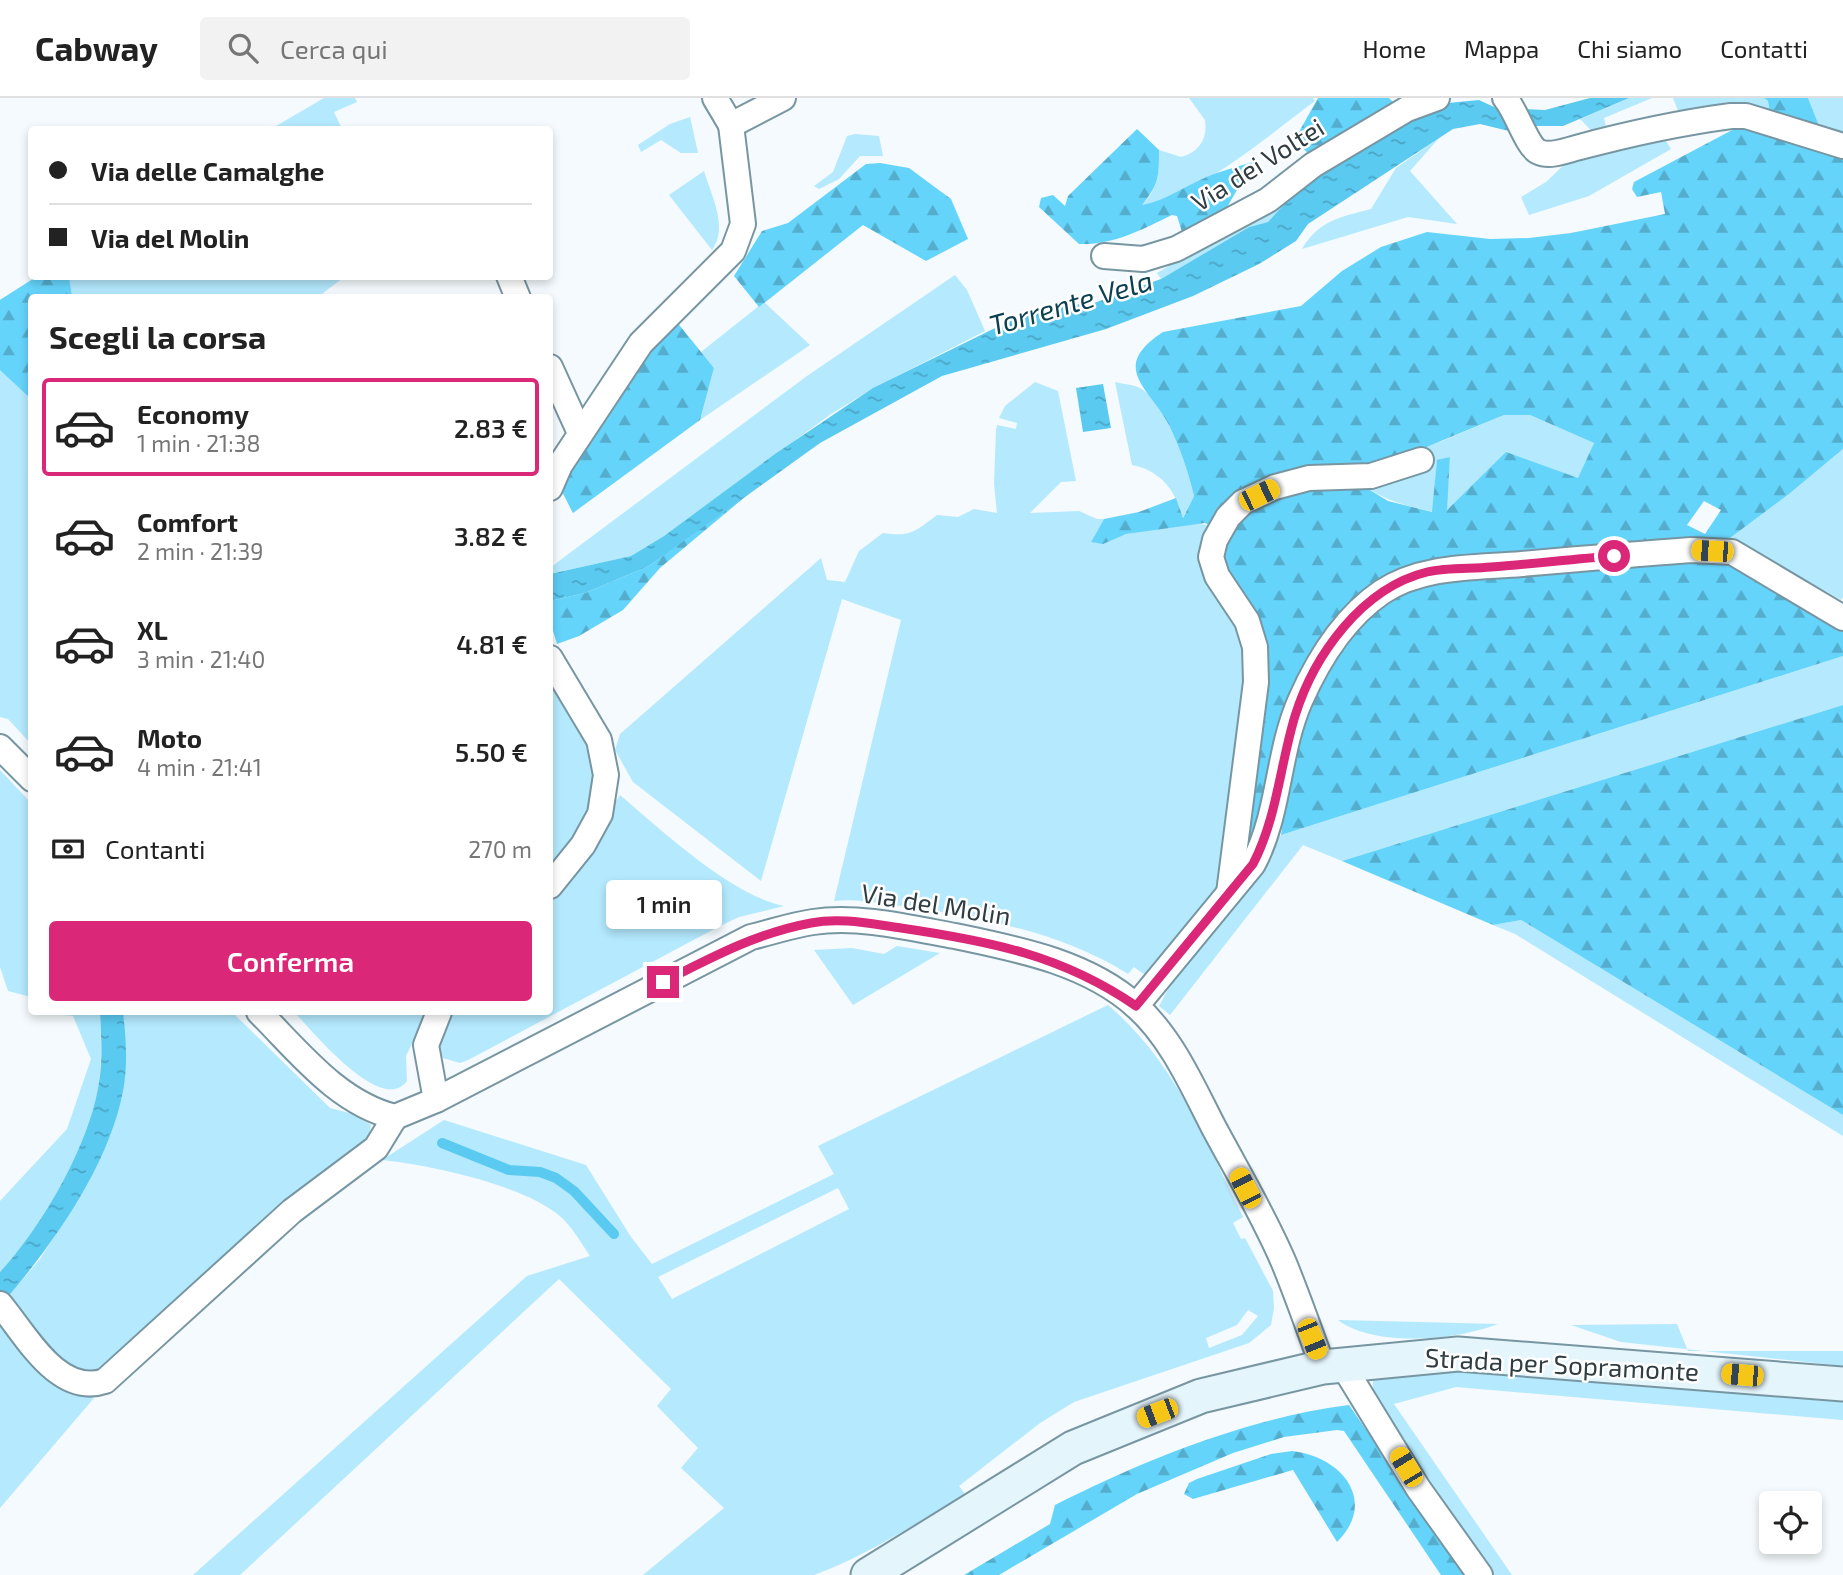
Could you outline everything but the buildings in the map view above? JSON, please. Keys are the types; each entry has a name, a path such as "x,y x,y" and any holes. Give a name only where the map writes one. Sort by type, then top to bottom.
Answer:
{"main road":[{"name":"Strada per Sopramonte","path":"868,1575 1073,1448 1201,1396 1333,1365 1458,1354 1843,1384"}],"street":[{"path":"553,482 580,433 641,343 733,251 743,224 731,125 715,98"},
{"path":"731,125 783,98"},
{"name":"Via dei Voltei","path":"1104,256 1143,259 1176,249 1268,200 1313,165 1407,109 1437,98"},
{"path":"1515,113 1534,150 1555,153 1669,125 1744,116 1843,146"},
{"path":"553,374 580,433"},
{"path":"1229,893 1256,682 1255,647 1247,621 1217,576 1211,557 1215,540 1228,517 1243,502 1275,487 1309,478 1371,476 1421,460"},
{"path":"1136,1006 1253,864 1266,839 1282,757 1300,702 1330,646 1355,614 1383,591 1428,572 1691,550 1732,552 1843,618"},
{"path":"553,663 599,740 606,775 600,814 583,845 553,882"},
{"path":"0,747 28,775"},
{"name":"Via del Molin","path":"395,1117 436,1100 751,937 815,922 846,920 945,934 1025,951 1087,975 1136,1006 1182,1066 1283,1261 1333,1365 1480,1575"},
{"path":"1,1304 65,1379 91,1386 105,1381 292,1211 376,1149 395,1117 362,1105 326,1080 262,1015"},
{"path":"436,1100 426,1045 438,1015"}],"shaded area":[{"path":"324,98 355,98 357,102 334,112 341,126 276,126"},
{"path":"1189,98 1313,98 1315,101 1211,177 1165,199 1141,206 1157,180 1159,150 1181,157 1193,152 1201,144 1206,127 1205,120"},
{"path":"1629,98 1652,98 1604,118 1607,131 1595,134 1580,119"},
{"path":"1673,98 1764,98 1768,101 1770,114 1728,102 1679,113"},
{"path":"1808,98 1843,98 1843,135 1820,128"},
{"path":"690,117 698,153 681,153 661,140 641,152 638,145 670,124"},
{"path":"1662,135 1671,149 1589,196 1529,215 1521,197 1546,182 1567,162"},
{"path":"847,136 879,136 883,156 860,156 839,179 819,189 814,186 833,172"},
{"path":"1439,138 1410,171 1457,224 1408,217 1302,249 1323,226 1371,209 1396,168"},
{"path":"704,171 719,222 717,241 712,250 669,195"},
{"path":"1299,188 1268,222 1249,227 1161,279 1157,273"},
{"path":"955,275 967,290 985,331 872,389 831,414 664,536 631,556 553,573 555,564 807,376"},
{"path":"31,280 340,280 322,294 28,294 28,741 8,719 0,717 0,300"},
{"path":"764,302 810,345 700,420 714,368 701,352"},
{"path":"1035,382 1058,391 1076,481 1061,482 1030,513 1079,511 1097,519 1104,519 1091,542 1103,542 1169,526 1194,524 1212,527 1244,635 1248,690 1216,895 1148,977 1134,967 1128,974 1077,948 994,922 871,902 834,901 901,620 842,599 761,881 633,782 615,750 620,734 821,558 827,580 845,582 859,551 883,533 912,532 937,515 958,517 974,509 997,513 994,484 997,425 1016,429 1017,423 999,418 1005,406"},
{"path":"1115,382 1142,389 1168,423 1187,469 1194,496 1182,519 1172,491 1166,484 1151,472 1132,465"},
{"path":"1504,415 1530,415 1594,443 1578,479 1506,453 1446,511 1450,457 1437,461 1433,512 1376,493 1347,470 1442,441"},
{"path":"1843,449 1843,597 1841,600 1730,538"},
{"path":"1843,656 1843,705 1342,861 1303,845 1170,1015 1159,1006 1172,982 1281,835"},
{"path":"556,688 581,733 588,749 595,782 588,815 553,871 553,691"},
{"path":"0,770 28,800 28,996 8,991 0,967"},
{"path":"620,795 720,876 764,900 784,906 739,917 553,1015 553,897"},
{"path":"1521,920 1843,1115 1843,1136 1515,934 1493,925"},
{"path":"897,946 940,953 853,1005 814,950 852,948 884,954"},
{"path":"1108,1005 1152,1051 1201,1131 1243,1217 1233,1223 1241,1239 1245,1238 1273,1291 1271,1325 1249,1343 1074,1402 1040,1423 959,1486 965,1494 872,1548 814,1575 643,1575 724,1508 681,1468 698,1448 657,1406 671,1389 559,1279 240,1575 193,1575 527,1276 590,1256 561,1217 525,1195 476,1178 382,1160 444,1120 586,1165 631,1237 652,1264 834,1174 818,1146","holes":["838,1188 849,1209 672,1299 658,1277","1248,1310 1258,1316 1242,1335 1209,1348 1206,1338 1237,1325"]},
{"path":"64,1015 100,1015 101,1055 94,1106 86,1132 62,1183 32,1232 0,1272 0,1201 67,1129 91,1059 73,1016"},
{"path":"123,1015 235,1015 330,1108 353,1114 371,1125 368,1141 104,1371 88,1377 60,1363 6,1299 40,1259 78,1199 96,1163 125,1070"},
{"path":"297,1015 426,1015 406,1056 407,1081 395,1089 381,1088 365,1079 331,1051"},
{"path":"451,1015 553,1015 460,1063 443,1058 437,1045"},
{"path":"0,1316 67,1392 94,1398 0,1508"},
{"path":"1338,1320 1498,1324 1481,1330 1439,1337 1394,1338 1354,1329"},
{"path":"1677,1324 1687,1349 1621,1342 1571,1325"},
{"path":"1704,1351 1843,1351 1843,1366"},
{"path":"1458,1371 1637,1381 1843,1401 1843,1420 1456,1387 1394,1404 1512,1575 1490,1575 1389,1425 1373,1392 1373,1378"}],"green space":[{"path":"1318,98 1389,98 1397,106 1311,157 1295,139"},
{"path":"1764,98 1808,98 1820,128 1770,114 1768,101"},
{"path":"1736,128 1755,128 1843,153 1843,449 1730,538 1404,569 1336,625 1261,832 1243,866 1263,682 1223,551 1229,536 1205,523 1126,534 1103,544 1091,542 1104,519 1139,512 1176,498 1183,518 1194,496 1169,425 1138,378 1138,357 1147,345 1163,332 1301,306 1342,271 1381,247 1427,232 1490,239 1529,238 1571,233 1665,214 1661,192 1637,197 1632,189 1634,182","holes":["1504,415 1530,415 1594,443 1578,478 1506,452 1447,510 1450,457 1437,460 1432,512 1388,501 1360,484 1402,457","1704,501 1721,510 1705,534 1687,525"]},
{"path":"1137,129 1159,150 1157,180 1142,205 1160,200 1215,174 1257,161 1256,171 1241,183 1226,209 1182,232 1177,216 1172,215 1116,239 1079,244 1039,207 1041,198 1053,195 1065,206 1068,196"},
{"path":"880,163 909,168 951,199 968,239 926,261 863,225 759,307 734,276 762,231 788,223 866,164"},
{"path":"31,280 69,280 72,294 28,294 28,396 0,370 0,300"},
{"path":"676,321 714,368 700,420 573,513 558,484 617,388"},
{"path":"764,481 660,568 623,610 579,636 557,644 553,631 553,600 585,593 649,566"},
{"path":"1703,557 1729,563 1843,630 1843,656 1281,835 1292,774 1308,712 1334,656 1352,630 1374,608 1393,596 1439,580 1492,573"},
{"path":"1843,705 1843,1115 1521,920 1493,925 1342,861"},
{"path":"1349,1405 1467,1575 1441,1575 1344,1431 1337,1430 1284,1437 1233,1453 1137,1494 999,1575 964,1575 1050,1524 1055,1505 1124,1472 1236,1430 1274,1419"},
{"path":"1292,1451 1325,1461 1348,1483 1354,1496 1354,1511 1349,1526 1337,1542 1293,1470 1193,1499 1184,1494 1189,1483 1197,1479 1271,1454"}],"water":[{"path":"1590,98 1629,98 1563,126 1531,126 1524,109 1545,110"},
{"path":"1479,100 1507,113 1513,132 1480,124 1453,129 1308,224 1296,241 1259,264 1193,296 1106,329 942,376 820,443 649,566 585,593 553,600 553,573 631,556 664,536 775,454 873,388 1036,308 1094,303 1161,279 1249,227 1268,222 1299,188 1412,115 1448,103"},
{"path":"1103,384 1111,428 1083,432 1076,388"},
{"path":"100,1015 123,1015 126,1071 116,1119 106,1147 60,1228 6,1299 0,1292 0,1272 32,1232 47,1208 86,1132 100,1073"}],"waterway":[{"path":"442,1143 509,1170 540,1172 556,1178 574,1191 614,1234"}],"route":[{"path":"663,982 751,937 815,922 846,920 945,934 1025,951 1087,975 1136,1006 1188,947 1253,864 1266,839 1282,757 1300,702 1330,646 1355,614 1383,591 1428,572 1614,556"}],"water label":[{"name":"Torrente Vela","path":"1071,303"}]}
